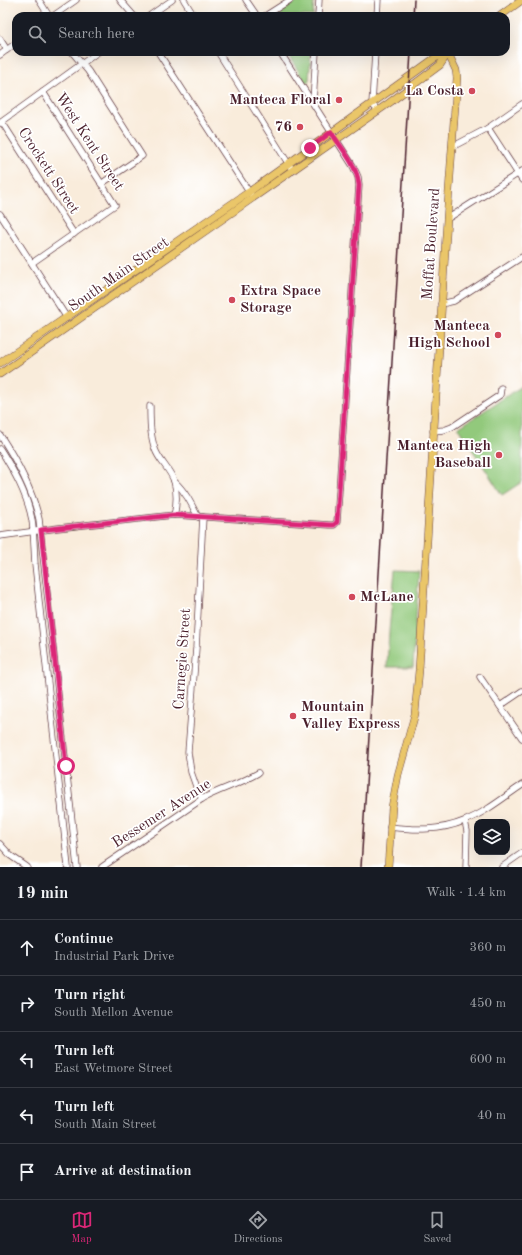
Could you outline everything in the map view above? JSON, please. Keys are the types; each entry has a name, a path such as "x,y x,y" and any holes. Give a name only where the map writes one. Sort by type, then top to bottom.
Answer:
{"main road":[{"path":"506,12 522,0"},
{"name":"South Main Street","path":"0,363 289,164 331,132 440,56"},
{"name":"South Main Street","path":"0,374 378,112 440,65 446,56"},
{"name":"Moffat Boulevard","path":"388,867 392,807 398,775 415,714 419,670 433,431 457,78 456,70 451,56"},
{"path":"149,259 154,266"},
{"path":"50,339 53,334 66,322 67,318"}],"street":[{"path":"39,0 46,12"},
{"path":"59,12 76,0"},
{"path":"120,0 130,12"},
{"path":"155,12 172,0"},
{"path":"184,0 192,12"},
{"path":"246,0 254,12"},
{"path":"271,12 290,0"},
{"path":"318,12 319,0"},
{"path":"377,12 378,0"},
{"path":"0,39 7,50"},
{"path":"0,54 12,46"},
{"path":"75,56 88,71 142,156 101,184"},
{"path":"1,122 93,56"},
{"path":"161,56 253,199"},
{"path":"221,56 293,171"},
{"path":"0,536 174,515 327,525 336,524 338,514 359,185 358,177 353,166 283,56"},
{"path":"313,103 316,56"},
{"path":"375,56 372,104 378,112"},
{"name":"West Kent Street","path":"43,92 115,206 74,234"},
{"path":"452,147 488,128 522,104"},
{"name":"Crockett Street","path":"1,122 74,234"},
{"path":"488,128 520,172 522,180"},
{"path":"447,219 520,172"},
{"path":"0,214 67,318"},
{"path":"32,263 74,234"},
{"path":"442,304 454,301 522,257"},
{"path":"433,431 444,430 452,427 500,395 501,388"},
{"path":"150,406 154,448 174,481 181,487 201,517"},
{"path":"0,435 15,458 33,494 37,507 41,530 77,867"},
{"path":"0,449 9,462 25,497 31,515 68,867"},
{"path":"174,481 177,500 174,515"},
{"name":"Carnegie Street","path":"201,517 195,656 188,752 191,772 202,799"},
{"path":"40,605 49,604"},
{"path":"44,643 53,643"},
{"path":"480,677 522,738"},
{"path":"500,706 522,692"},
{"name":"Bessemer Avenue","path":"102,867 202,799 216,791 245,781 258,773"},
{"path":"390,827 427,829 441,828 464,821 483,812 522,786"},
{"path":"464,821 467,831 466,867"},
{"path":"0,844 10,856 27,867"},
{"path":"502,867 522,853"}],"green space":[{"path":"299,0 314,1 313,12 280,12"},
{"path":"289,56 311,56 309,82 306,83"},
{"name":"Manteca High Baseball","path":"522,386 522,482 502,495 458,428"},
{"path":"395,570 419,571 413,667 387,667"}],"railway":[{"path":"413,12 414,0"},
{"path":"361,867 411,56"}],"place":[{"name":"La Costa","path":"472,91"},
{"name":"Manteca Floral","path":"339,100"},
{"name":"76","path":"300,127"},
{"name":"Extra Space Storage","path":"232,300"},
{"name":"Manteca High School","path":"498,335"},
{"name":"Manteca High Baseball","path":"499,455"},
{"name":"McLane","path":"352,597"},
{"name":"Mountain Valley Express","path":"293,716"}],"route":[{"path":"66,766 41,530 174,515 330,525 334,525 337,522 359,185 358,177 353,166 331,132 310,148"}]}
